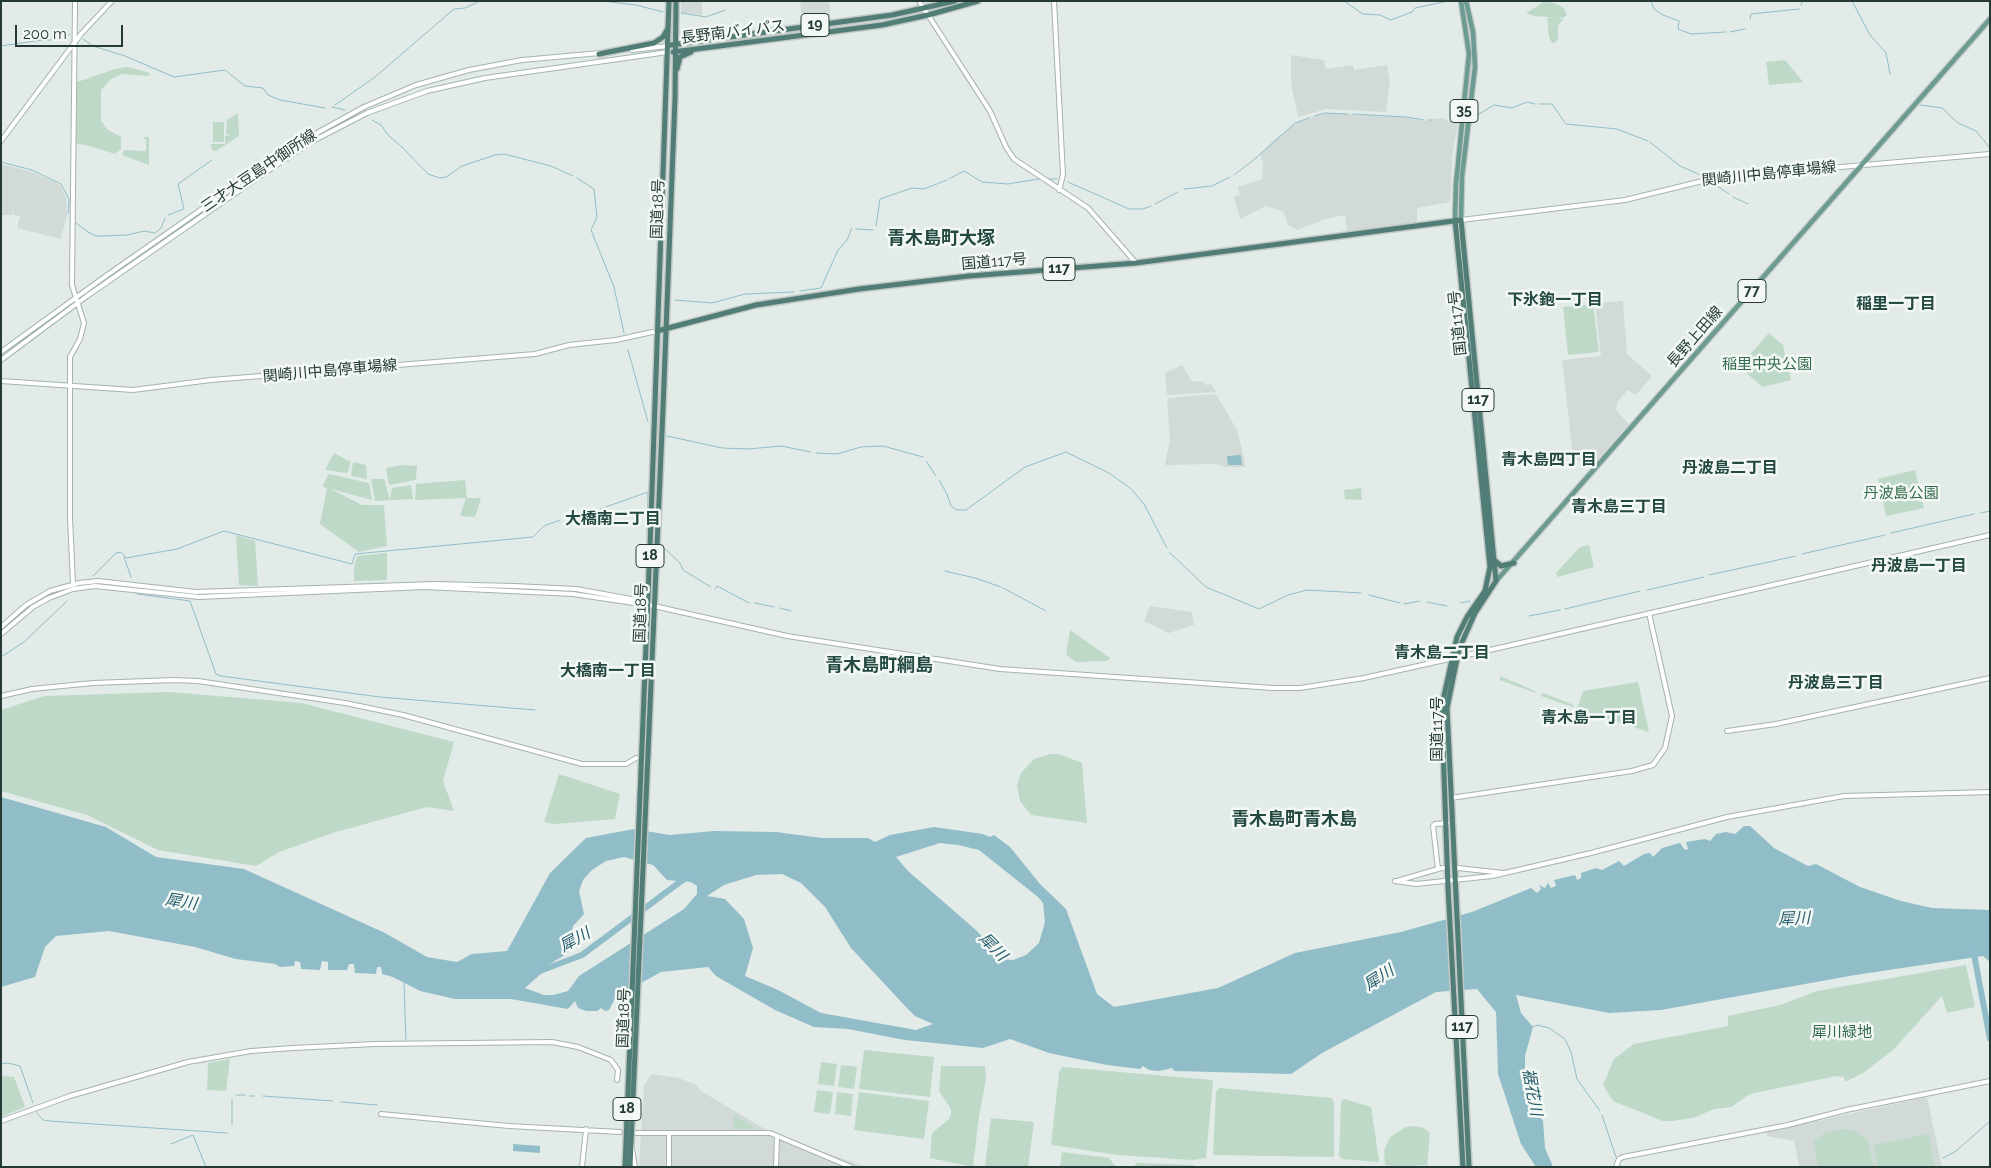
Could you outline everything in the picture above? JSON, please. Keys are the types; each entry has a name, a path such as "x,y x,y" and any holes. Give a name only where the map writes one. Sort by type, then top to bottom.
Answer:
{"highway":[{"name":"国道18号","path":"669,1 668,27 671,45"},
{"name":"国道18号","path":"625,1167 632,1053 643,782 647,604 657,331 671,45 676,1"},
{"name":"長野南バイパス","path":"671,45 881,17 955,1"},
{"name":"長野南バイパス","path":"671,52 842,31 928,15 978,1"},
{"path":"599,54 654,43 663,37 668,27"},
{"path":"675,98 680,57 714,48"},
{"name":"国道18号","path":"643,782 654,606 675,98 671,52"},
{"name":"国道117号","path":"657,331 756,305 860,289 969,276 1136,263 1458,220"},
{"name":"国道117号","path":"1458,220 1496,581 1475,613 1454,658 1448,708 1469,1167"},
{"name":"国道117号","path":"1458,220 1489,560 1489,575 1485,591 1461,627 1444,696 1442,718 1448,887 1463,1167"},
{"path":"1494,559 1501,566 1514,563"},
{"path":"1485,591 1496,581"},
{"name":"国道18号","path":"630,1167 632,1053"}],"main road":[{"name":"35","path":"1458,220 1456,184 1469,54 1461,1"},
{"name":"35","path":"1458,220 1475,67 1473,32 1466,1"},
{"name":"長野上田線","path":"1496,581 1514,563 1860,165 1990,19"}],"street":[{"path":"73,584 70,517 70,357 80,339 84,323 75,297 72,276 73,45 75,1"},
{"path":"1,141 73,45 101,10 112,1"},
{"path":"919,1 990,111 1011,155 1020,165 1088,208 1136,263"},
{"path":"1054,1 1063,175 1059,190"},
{"name":"三才大豆島中御所線","path":"1,352 75,297 288,149 364,107 416,86 469,70 522,60 599,54 671,45"},
{"name":"三才大豆島中御所線","path":"1,360 77,303 266,172 312,142 367,113 427,91 476,79 671,52"},
{"name":"関崎川中島停車場線","path":"1458,220 1625,200 1715,178 1990,154"},
{"name":"関崎川中島停車場線","path":"1,381 69,385 109,390 133,390 211,380 535,354 569,345 616,340 657,331"},
{"path":"1,627 33,600 50,591 73,584 98,581 196,592 471,584 576,589 787,636 974,665 1041,672 1273,688 1318,686 1454,658 1990,535"},
{"path":"1,634 33,607 48,598 73,589 95,586 199,597 424,587 573,594 647,604"},
{"path":"1451,798 1645,768 1658,760 1665,748 1672,716 1649,612"},
{"path":"1727,731 1821,715 1990,678"},
{"path":"1,696 41,688 94,683 198,681 345,702 403,715 582,764 626,764 636,758"},
{"path":"1447,823 1435,824 1433,826 1440,869 1395,881 1416,884 1448,880 1455,883 1575,858 1727,817 1844,796 1990,792"},
{"path":"1458,868 1505,873"},
{"path":"1,1121 77,1094 188,1062 251,1051 293,1048 384,1044 561,1043 578,1047 611,1060 618,1070 618,1080"},
{"path":"1616,1167 1619,1159 1623,1157 1788,1125 1846,1110 1990,1081"},
{"path":"381,1114 509,1126 620,1132"},
{"path":"582,1167 586,1129"},
{"path":"637,1133 762,1133 777,1137 851,1167"},
{"path":"669,1133 669,1167"},
{"path":"776,1167 777,1137"},
{"path":"631,1143 635,1167"}],"shaded area":[{"path":"681,1 702,1 702,15 681,13"},
{"path":"800,1 829,1 831,16 802,19"},
{"path":"1291,55 1324,60 1326,69 1353,65 1354,70 1387,65 1390,82 1386,112 1326,109 1298,117 1291,83"},
{"path":"1326,113 1404,117 1424,121 1443,118 1458,124 1453,150 1450,202 1417,208 1417,222 1347,232 1345,215 1325,219 1297,230 1288,225 1283,211 1266,206 1240,219 1234,197 1240,195 1238,187 1262,179 1263,163 1260,154 1273,141 1299,121"},
{"path":"1,164 32,172 55,182 61,187 66,198 67,215 61,239 17,228 20,216 14,215 13,211 12,215 1,215"},
{"path":"1623,301 1627,354 1652,376 1636,395 1628,390 1617,402 1616,410 1629,424 1590,468 1573,456 1562,360 1601,356 1595,303"},
{"path":"1182,365 1192,381 1204,382 1204,385 1211,384 1216,392 1167,395 1165,373"},
{"path":"1216,394 1237,430 1246,467 1224,467 1216,464 1165,465 1170,438 1167,400 1169,398"},
{"path":"1150,606 1192,612 1194,625 1169,633 1144,621"},
{"path":"652,1074 679,1078 696,1085 701,1091 765,1129 800,1144 867,1167 639,1167 644,1085"},
{"path":"1927,1097 1942,1167 1799,1167 1794,1141 1767,1136 1767,1132"}],"green space":[{"path":"1544,2 1554,3 1564,8 1567,15 1563,18 1534,16 1526,13"},
{"path":"1547,18 1563,19 1558,26 1558,40 1554,43 1552,43 1549,37"},
{"path":"1785,60 1803,82 1769,85 1766,62"},
{"path":"128,67 150,73 149,76 122,74 111,79 101,90 101,121 108,130 121,137 121,149 115,154 86,145 76,144 77,82 115,69"},
{"path":"238,113 239,136 216,151 212,150 211,144 225,144 225,136 232,135 226,134 227,122 225,121"},
{"path":"213,122 224,122 224,142 213,142"},
{"path":"143,137 149,137 149,165 122,155 124,150 146,151 146,140"},
{"path":"1593,304 1599,352 1568,355 1563,307"},
{"name":"稲里中央公園","path":"1769,333 1783,345 1791,380 1763,387 1739,367"},
{"path":"334,453 351,462 347,473 325,470"},
{"path":"353,462 366,465 367,479 351,476"},
{"path":"404,465 417,466 416,480 389,485 386,468"},
{"name":"丹波島公園","path":"1915,470 1924,508 1886,516 1878,479"},
{"path":"329,474 369,483 372,500 331,489 362,505 384,505 387,546 359,552 320,524 327,488 322,486"},
{"path":"371,479 384,479 390,500 392,488 411,485 413,499 375,501"},
{"path":"465,480 467,498 481,498 475,517 460,516 466,498 415,500 416,484"},
{"path":"1361,488 1362,500 1345,499 1344,490"},
{"path":"236,535 255,541 258,586 239,585"},
{"path":"1589,545 1594,567 1557,577 1556,573 1580,547"},
{"path":"387,553 387,580 354,581 354,567 357,556"},
{"path":"1070,630 1110,658 1107,661 1076,662 1066,655"},
{"path":"1500,676 1535,691 1536,693 1500,680"},
{"path":"1638,682 1649,732 1577,709 1583,691"},
{"path":"169,692 301,703 454,742 443,781 454,811 427,807 336,832 279,852 256,866 158,850 87,815 1,791 1,710 44,696"},
{"path":"1543,693 1574,705 1573,707 1541,696"},
{"path":"1050,754 1059,754 1082,763 1087,823 1031,815 1020,801 1017,785 1021,773 1034,759"},
{"path":"559,774 620,794 615,819 554,824 544,822"},
{"name":"犀川緑地","path":"1966,965 1975,1007 1947,1013 1942,996 1893,1050 1863,1073 1845,1082 1844,1077 1836,1076 1750,1094 1731,1107 1714,1109 1696,1117 1673,1121 1663,1121 1613,1101 1603,1085 1614,1059 1634,1044 1728,1026 1728,1016 1780,1005 1817,991"},
{"path":"864,1050 934,1057 930,1097 859,1089"},
{"path":"230,1059 226,1091 207,1090 208,1063"},
{"path":"821,1062 837,1064 834,1086 818,1084"},
{"path":"841,1065 857,1067 854,1089 838,1087"},
{"path":"941,1066 985,1066 986,1080 979,1116 973,1167 930,1158 932,1133 949,1119 951,1114 951,1109 939,1091"},
{"path":"1062,1067 1213,1080 1206,1158 1192,1160 1118,1155 1051,1145 1059,1072"},
{"path":"1,1076 14,1077 25,1107 1,1117"},
{"path":"1219,1088 1332,1098 1334,1104 1334,1157 1213,1155 1216,1092"},
{"path":"817,1090 833,1092 830,1114 814,1112"},
{"path":"837,1092 853,1094 851,1116 835,1114"},
{"path":"859,1092 929,1101 924,1139 854,1130"},
{"path":"1344,1099 1371,1107 1378,1162 1343,1159 1339,1156 1341,1102"},
{"path":"734,1115 755,1128 734,1129"},
{"path":"991,1118 1034,1122 1028,1167 985,1167"},
{"path":"1406,1127 1424,1128 1430,1133 1427,1165 1399,1167 1385,1165 1384,1151 1390,1137"},
{"path":"1843,1129 1855,1131 1867,1139 1874,1167 1819,1167 1813,1142 1826,1132"},
{"path":"1929,1134 1934,1167 1878,1167 1873,1145"},
{"path":"1062,1152 1109,1158 1116,1167 1060,1167"},
{"path":"1137,1163 1194,1165 1195,1167 1133,1167"}],"water":[{"path":"1241,455 1242,465 1228,465 1227,456"},
{"path":"1,797 106,827 156,857 244,869 385,933 427,957 457,962 472,954 507,951 550,873 586,838 634,829 670,835 714,831 776,832 822,838 868,838 875,842 890,835 934,827 983,834 990,837 994,835 1010,847 1040,884 1066,909 1097,994 1114,1007 1218,988 1295,953 1401,932 1472,912 1531,888 1537,893 1541,889 1539,885 1545,888 1548,883 1551,888 1556,886 1554,880 1575,875 1577,880 1581,878 1581,873 1596,868 1602,870 1619,861 1624,866 1644,854 1650,853 1653,857 1662,848 1680,843 1685,850 1688,849 1686,842 1705,839 1710,841 1716,834 1726,832 1735,834 1744,826 1750,826 1774,848 1808,866 1816,864 1860,887 1901,901 1932,908 1990,910 1990,962 1983,956 1855,975 1661,1010 1609,1013 1516,995 1521,1013 1533,1027 1525,1056 1525,1091 1543,1121 1545,1148 1553,1167 1536,1167 1521,1144 1498,1074 1496,1012 1477,989 1436,992 1322,1053 1291,1074 1174,1071 1172,1068 1159,1071 1149,1070 1143,1066 1140,1069 1107,1065 1049,1053 1010,1039 983,1048 905,1040 848,1029 814,1027 775,1010 716,976 708,967 661,972 630,989 619,991 609,1010 605,1011 601,1008 597,1011 586,1011 578,1008 575,1001 568,1009 511,999 455,999 420,991 393,977 382,974 381,967 377,967 376,974 355,973 354,964 349,964 347,970 328,970 328,962 322,961 320,970 301,969 300,962 295,961 294,966 280,967 275,964 236,959 195,947 109,931 56,936 45,947 35,977 1,987","holes":["940,843 979,850 1043,903 1045,922 1039,943 1026,955 1013,960 1002,959 977,931 908,871 896,857","624,857 653,865 667,880 691,882 697,886 697,894 684,909 579,976 568,991 544,995 525,988 543,972 545,967 568,953 573,926 584,914 579,891 583,880 592,870 606,861","782,874 801,883 825,907 851,948 906,1007 915,1016 933,1024 916,1030 821,1013 778,990 745,976 753,948 744,919 725,899 707,896 724,885 756,875"]},
{"path":"513,1144 540,1146 540,1153 513,1151"}],"pier":[{"path":"1460,912 1464,993 1450,994 1446,916"},
{"path":"643,932 641,985 629,992 631,940"}],"waterway":[{"path":"335,105 375,77 454,9 465,8 480,1"},
{"path":"602,1 636,5 663,12"},
{"path":"1344,1 1363,14 1380,15 1391,20 1412,12 1415,8 1448,1"},
{"path":"1651,1 1654,9 1663,15 1679,21 1678,29 1691,34 1726,32"},
{"path":"1801,5 1803,1"},
{"path":"1852,1 1870,35 1886,53 1890,74"},
{"path":"1750,19 1751,14 1799,9"},
{"path":"681,13 706,17 725,10"},
{"path":"1730,32 1745,29"},
{"path":"1,46 42,40 62,40 70,34"},
{"path":"83,39 93,46 125,56 174,77 225,70 245,86 263,88 268,95 280,100 325,108"},
{"path":"1474,117 1494,105 1512,108 1527,102 1535,104"},
{"path":"1539,104 1552,104 1566,124 1617,129 1648,141"},
{"path":"1920,105 1942,108 1958,123 1976,131 1990,148"},
{"path":"332,107 345,110"},
{"path":"1314,116 1325,113 1348,114"},
{"path":"1353,114 1407,117 1424,120"},
{"path":"1234,175 1295,123 1309,118"},
{"path":"372,120 381,125 389,136 428,174 440,178 446,177 462,166 495,155 504,154 551,166 573,176"},
{"path":"1428,120 1433,120"},
{"path":"1650,142 1680,166 1705,177"},
{"path":"168,215 184,209 178,184 212,160"},
{"path":"1,162 32,170 61,184 69,199 68,214"},
{"path":"949,179 964,171 982,182 1008,184 1039,179"},
{"path":"1184,189 1212,186 1230,177"},
{"path":"577,178 594,189 597,217 591,230 614,287 624,333"},
{"path":"1048,179 1057,179"},
{"path":"876,226 880,199 912,188 924,189 947,180"},
{"path":"1068,182 1129,209 1143,209 1151,206"},
{"path":"1711,182 1729,194"},
{"path":"1155,204 1178,192"},
{"path":"1733,197 1748,204"},
{"path":"75,222 96,236 127,235 144,231 155,233 161,228 165,218"},
{"path":"800,291 821,288 838,250 847,240 852,228"},
{"path":"856,229 873,230"},
{"path":"675,300 712,303 745,294 794,292"},
{"path":"628,350 648,422"},
{"path":"667,436 722,448 748,449 781,446 811,452"},
{"path":"816,453 837,454 861,447 883,446 923,457"},
{"path":"939,480 951,506 957,510 966,510 1025,467 1066,452 1109,473 1130,488 1144,504 1167,548"},
{"path":"926,461 936,476"},
{"path":"600,509 648,492 647,538"},
{"path":"1981,513 1990,511"},
{"path":"568,518 593,512"},
{"path":"1891,533 1974,514"},
{"path":"93,576 116,553 121,552 126,558 177,549 224,531 352,564 355,554 533,537 544,526 560,520"},
{"path":"1802,554 1885,535"},
{"path":"661,545 680,563 683,570 711,587"},
{"path":"1169,552 1206,587 1259,609 1288,595 1307,590 1361,593"},
{"path":"1709,575 1796,556"},
{"path":"124,557 131,577"},
{"path":"945,571 975,578 1001,587"},
{"path":"1647,590 1704,577"},
{"path":"715,589 717,586 749,603"},
{"path":"1003,588 1046,611"},
{"path":"1565,609 1640,591"},
{"path":"137,594 190,601 216,674 221,676 380,697 535,710"},
{"path":"1369,595 1400,603"},
{"path":"1,657 24,642 67,601"},
{"path":"1404,604 1420,601"},
{"path":"1460,603 1470,601"},
{"path":"1427,602 1447,606"},
{"path":"755,603 774,607"},
{"path":"780,608 791,611"},
{"path":"1529,616 1560,610"},
{"name":"犀川","path":"535,973 582,955 688,876"},
{"path":"1973,949 1990,1039"},
{"path":"404,982 406,1042"},
{"path":"1532,1027 1538,1025 1549,1028 1565,1039 1571,1052 1577,1079 1600,1111"},
{"path":"1,1064 8,1063 20,1066 33,1103"},
{"path":"236,1095 245,1095"},
{"path":"250,1096 255,1096"},
{"path":"263,1096 333,1101"},
{"path":"232,1100 232,1124"},
{"path":"341,1102 377,1105"},
{"path":"37,1113 43,1120 50,1121 227,1133"},
{"path":"1602,1115 1616,1157"},
{"path":"414,1119 465,1124"},
{"path":"1943,1158 1956,1151 1990,1121"},
{"path":"473,1125 485,1126"},
{"path":"171,1144 193,1135 206,1167"}],"district":[{"name":"青木島町大塚","path":"941,239"},
{"name":"下氷鉋一丁目","path":"1555,300"},
{"name":"稲里一丁目","path":"1896,304"},
{"name":"青木島四丁目","path":"1549,460"},
{"name":"丹波島二丁目","path":"1730,468"},
{"name":"青木島三丁目","path":"1619,507"},
{"name":"大橋南二丁目","path":"613,519"},
{"name":"丹波島一丁目","path":"1919,566"},
{"name":"青木島二丁目","path":"1442,653"},
{"name":"青木島町綱島","path":"879,666"},
{"name":"大橋南一丁目","path":"608,671"},
{"name":"丹波島三丁目","path":"1836,683"},
{"name":"青木島一丁目","path":"1589,718"},
{"name":"青木島町青木島","path":"1294,820"}],"water label":[{"name":"裾花川","path":"1532,1092"}]}
